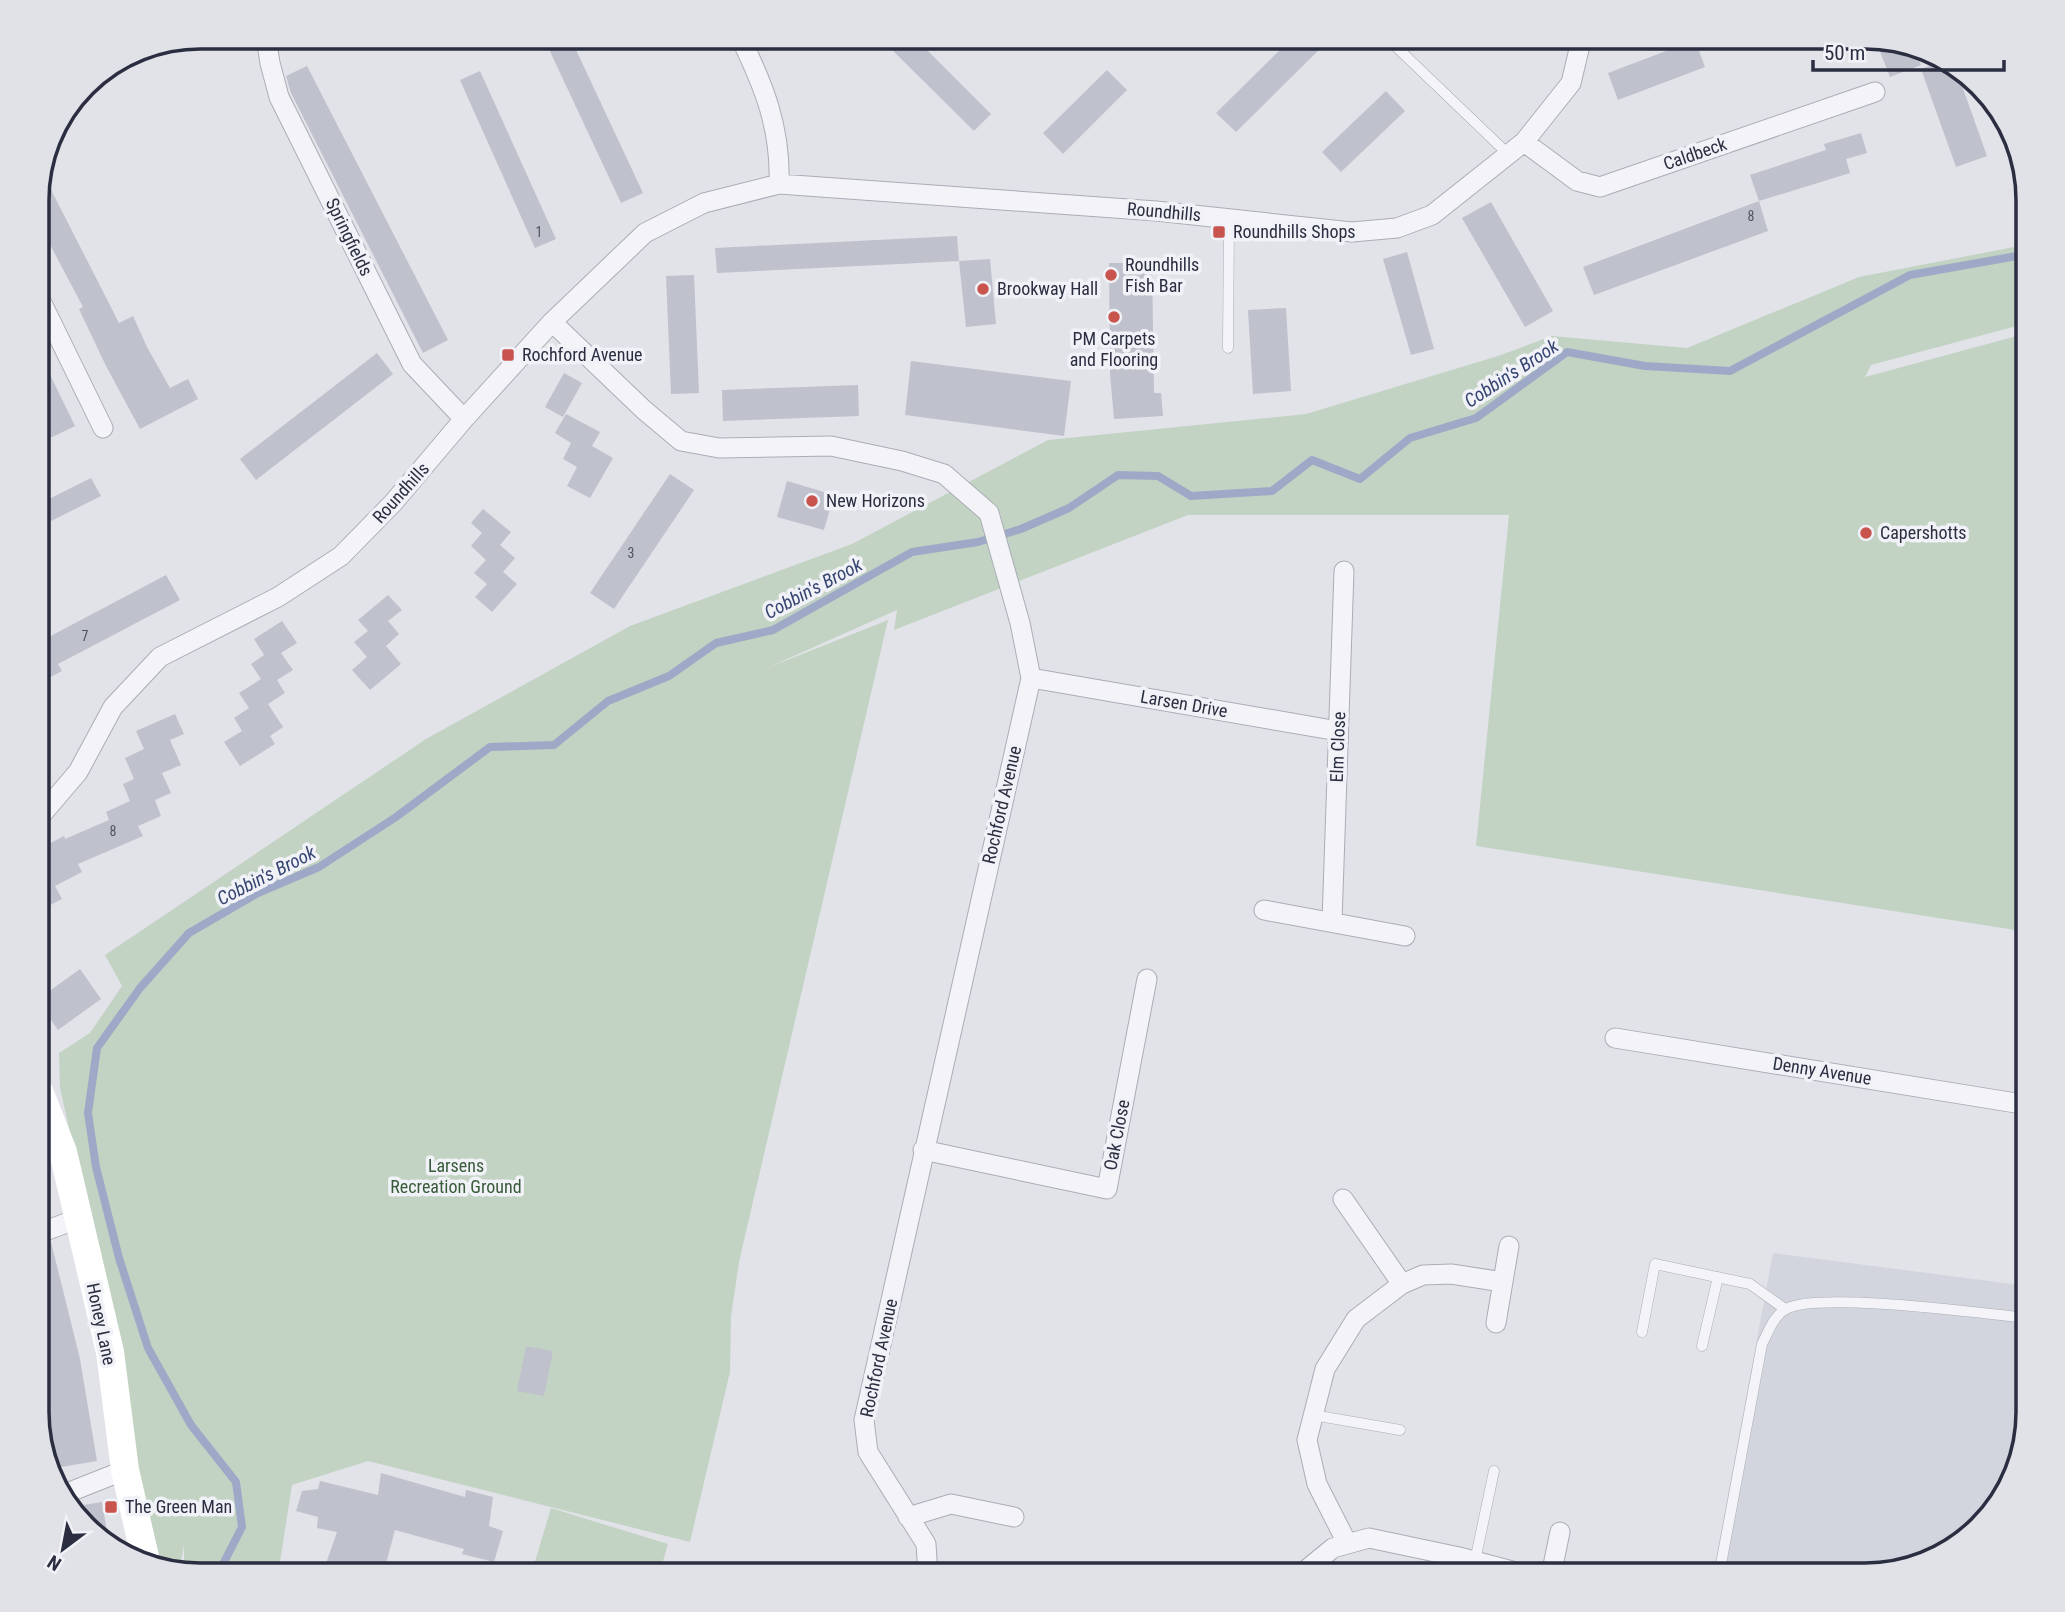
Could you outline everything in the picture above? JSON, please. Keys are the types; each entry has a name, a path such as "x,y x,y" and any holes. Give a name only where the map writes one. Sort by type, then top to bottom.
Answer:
{"street":[{"name":"Springfields","path":"268,49 279,97 412,364 464,419"},
{"path":"746,49 761,80 775,129 780,153 779,184"},
{"name":"Roundhills","path":"49,806 78,772 113,707 160,657 278,597 341,556 393,503 552,322 645,233 704,203 779,184 1105,207 1352,232 1397,228 1432,215 1516,148 1571,83 1578,49"},
{"name":"Caldbeck","path":"1516,148 1577,181 1600,187 1875,92"},
{"path":"49,318 103,428"},
{"name":"Rochford Avenue","path":"552,322 644,410 681,441 719,448 831,446 902,461 944,474 989,513 1020,623 1031,678 864,1420 868,1452 926,1544 927,1563"},
{"name":"Elm Close","path":"1332,922 1344,571"},
{"name":"Larsen Drive","path":"1031,678 1338,731"},
{"path":"1264,911 1405,936"},
{"name":"Oak Close","path":"923,1150 1107,1188 1147,979"},
{"name":"Denny Avenue","path":"1615,1038 2016,1103"},
{"name":"Honey Lane","path":"49,1122 63,1152 110,1352 125,1470 143,1551"},
{"path":"1343,1199 1402,1284"},
{"path":"49,1230 77,1219"},
{"path":"1496,1323 1509,1246"},
{"path":"1347,1543 1317,1484 1307,1440 1325,1369 1356,1319 1402,1284 1423,1275 1451,1274 1503,1282"},
{"path":"72,1491 125,1470"},
{"path":"908,1517 951,1504 1014,1517"},
{"path":"1554,1563 1560,1532"},
{"path":"1315,1563 1334,1548 1369,1538 1483,1563"}],"lane":[{"path":"1400,49 1516,148"},
{"path":"1228,348 1229,219"},
{"path":"1642,1332 1655,1264 1750,1284 1785,1309"},
{"path":"1702,1346 1718,1277"},
{"path":"1721,1563 1762,1344 1772,1324 1785,1309 1809,1302 2016,1317"},
{"path":"1313,1415 1400,1430"},
{"path":"1475,1561 1494,1471"}],"shaded area":[{"path":"1773,1253 2016,1284 2016,1422 2013,1441 2000,1479 1972,1519 1932,1547 1904,1558 1884,1562 1715,1563"}],"green space":[{"name":"Larsens Recreation Ground","path":"2016,246 2016,326 1871,365 1865,377 2016,336 2016,930 1476,846 1509,515 1188,515 894,630 897,610 767,668 888,620 739,1262 731,1317 730,1372 690,1542 368,1461 292,1485 280,1563 184,1562 184,1545 181,1562 153,1555 112,1320 60,1088 59,1053 90,1033 122,986 105,955 426,739 630,626 852,544 1048,440 1306,414 1498,356 1552,336 1687,348 1859,277"},
{"path":"551,1508 668,1544 662,1563 535,1563"}],"building":[{"path":"549,49 576,49 643,193 621,203"},
{"path":"891,49 926,49 991,114 974,131"},
{"path":"1281,49 1320,49 1236,132 1216,113"},
{"path":"1671,49 1698,49 1705,67 1618,100 1608,73"},
{"path":"1879,50 1919,59 1921,65 1890,77"},
{"path":"1932,65 1961,84 1987,156 1956,167 1921,69"},
{"path":"307,66 448,340 423,353 291,93 286,76"},
{"path":"1107,70 1127,90 1063,154 1043,133"},
{"path":"480,71 556,239 535,248 460,80"},
{"path":"1386,91 1405,111 1341,172 1322,152"},
{"path":"1861,133 1867,153 1846,159 1850,173 1759,201 1750,175 1826,150 1824,144"},
{"path":"49,186 119,323 133,316 170,388 188,379 198,399 140,429 79,309 83,307 49,243"},
{"path":"1759,201 1768,231 1594,295 1583,267"},
{"path":"1491,202 1553,311 1525,327 1462,218"},
{"path":"957,236 959,261 717,273 715,248"},
{"path":"1407,252 1434,349 1411,355 1383,259"},
{"path":"990,259 996,324 966,327 959,261"},
{"path":"1109,263 1152,263 1154,393 1161,393 1163,416 1114,419 1110,374"},
{"path":"694,275 699,393 671,394 666,276"},
{"path":"1286,308 1291,391 1253,394 1248,310"},
{"path":"377,353 393,374 256,480 240,459"},
{"path":"911,361 1071,381 1064,436 905,415"},
{"path":"49,373 75,426 49,439"},
{"path":"564,373 582,383 563,417 545,407"},
{"path":"858,385 859,416 723,421 722,390"},
{"path":"566,414 600,432 592,446 613,458 590,498 567,486 577,467 563,459 571,443 555,433"},
{"path":"670,474 694,490 614,609 590,593"},
{"path":"91,478 101,496 49,522 49,499"},
{"path":"787,481 834,495 824,530 777,517"},
{"path":"483,509 511,532 500,545 515,558 503,572 517,584 492,612 475,597 487,584 474,573 486,560 471,546 482,533 471,523"},
{"path":"166,575 180,600 58,664 62,671 49,678 49,637"},
{"path":"388,595 402,610 388,621 399,634 386,646 401,664 370,690 352,670 367,657 354,642 368,631 358,620"},
{"path":"282,621 297,643 281,653 293,670 277,680 285,693 268,704 283,727 270,736 275,744 240,766 224,742 242,731 234,718 249,708 239,693 261,679 251,664 264,655 254,639"},
{"path":"175,714 184,734 170,740 181,765 162,773 171,793 155,800 161,816 138,826 143,836 78,864 82,872 55,886 62,899 49,906 49,844 109,820 106,812 130,801 123,784 134,779 125,758 144,749 136,731"},
{"path":"80,969 101,999 58,1030 49,1017 49,991"},
{"path":"49,1243 80,1359 97,1461 60,1467 49,1422"},
{"path":"526,1346 553,1351 544,1396 517,1391"},
{"path":"381,1473 465,1497 466,1490 493,1497 489,1526 503,1531 494,1562 462,1554 464,1549 395,1530 386,1563 326,1563 337,1532 317,1528 318,1517 296,1511 302,1491 318,1489 320,1481 378,1495"},
{"path":"102,1502 107,1531 98,1522 98,1514 90,1514 82,1505"}],"waterway":[{"name":"Cobbin's Brook","path":"224,1563 242,1527 236,1482 191,1425 148,1348 119,1258 96,1167 88,1113 97,1048 140,988 189,933 258,893 319,867 396,817 490,747 554,745 608,701 669,676 716,643 773,630 912,552 978,542 1021,529 1069,508 1118,475 1158,476 1191,496 1272,491 1312,460 1360,479 1410,438 1476,418 1567,352 1645,366 1730,371 1910,275 2016,256"}],"place":[{"name":"Roundhills Shops","path":"1219,232"},
{"name":"Roundhills Fish Bar","path":"1111,275"},
{"name":"Brookway Hall","path":"983,289"},
{"name":"PM Carpets and Flooring","path":"1114,317"},
{"name":"Rochford Avenue","path":"508,355"},
{"name":"New Horizons","path":"812,501"},
{"name":"Capershotts","path":"1866,533"},
{"name":"The Green Man","path":"111,1507"}]}
